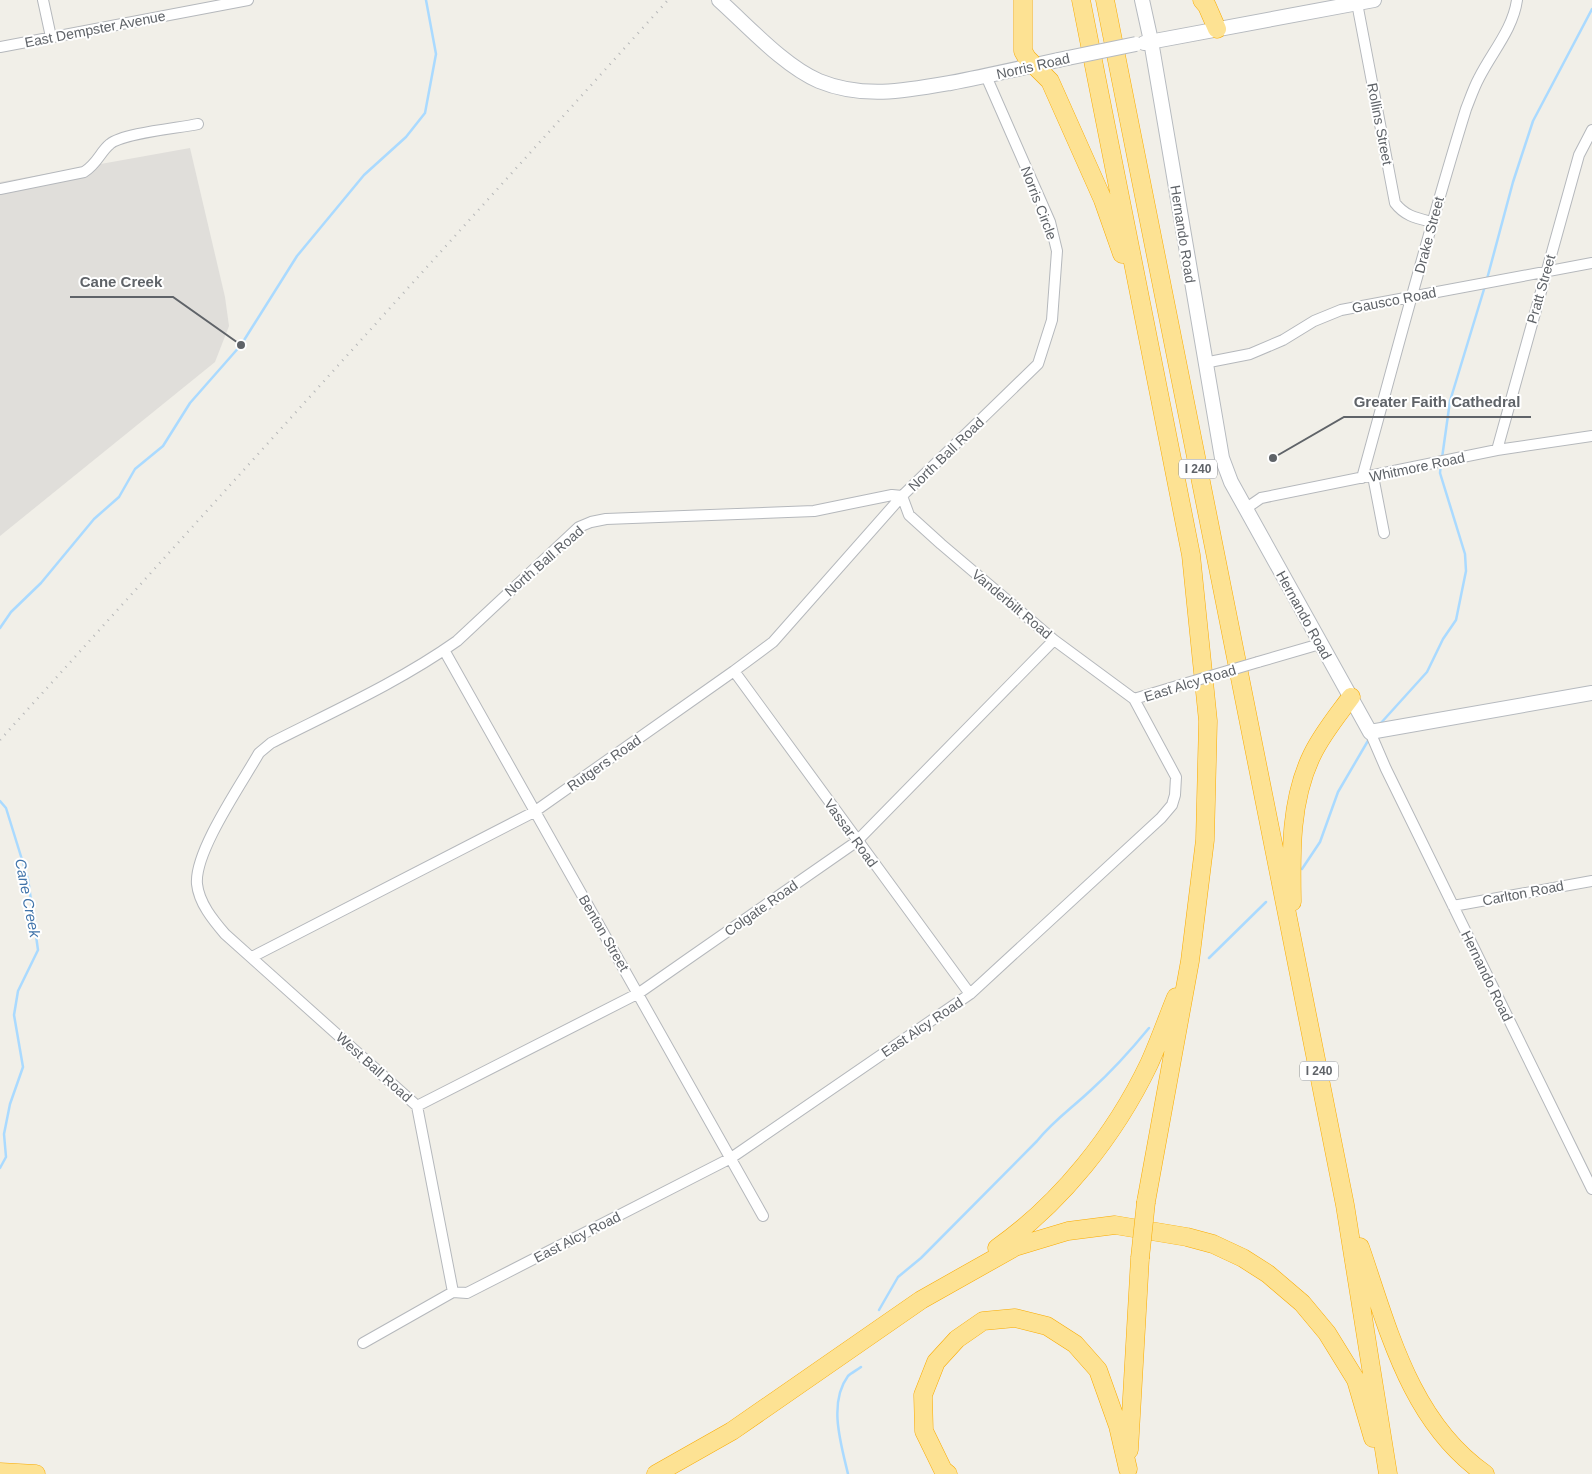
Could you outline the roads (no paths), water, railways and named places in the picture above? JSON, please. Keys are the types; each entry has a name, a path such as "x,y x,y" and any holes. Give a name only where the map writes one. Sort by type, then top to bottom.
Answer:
{"highway":[{"path":"1023,0 1023,51 1050,81 1103,200 1141,304"},
{"name":"I 240","path":"1081,0 1191,555 1208,721 1204,840 1190,961 1146,1202 1140,1258 1128,1472"},
{"name":"I 240","path":"1105,0 1345,1205"},
{"path":"1202,0 1208,6 1217,29"},
{"path":"1292,937 1293,835 1301,784 1313,754 1351,697"},
{"path":"656,1474 732,1431 943,1286 1010,1239 1057,1196 1106,1137 1148,1065 1190,961"},
{"path":"1345,1205 1386,1474"},
{"path":"1345,1205 1410,1386 1438,1432 1485,1474"},
{"path":"943,1286 1015,1248 1068,1231 1115,1225 1187,1237 1213,1244 1243,1258 1268,1274 1302,1303 1327,1333 1356,1380 1386,1474"},
{"path":"948,1474 943,1470 924,1431 923,1395 936,1362 957,1339 983,1321 1015,1318 1047,1326 1075,1344 1098,1370 1118,1426 1128,1472"},
{"path":"0,1472 36,1474"}],"main road":[{"name":"Norris Road","path":"719,0 792,64 819,81 857,92 891,93 986,76 1151,41 1374,0"},
{"name":"Hernando Road","path":"1142,0 1151,41 1204,363 1222,458 1231,482 1245,509 1370,732"},
{"path":"1370,732 1592,693"}],"street":[{"path":"44,0 51,37"},
{"name":"East Dempster Avenue","path":"0,47 248,0"},
{"name":"Drake Street","path":"1367,477 1432,222 1467,107 1478,79 1511,20 1517,0"},
{"name":"Rollins Street","path":"1357,3 1395,202 1401,211 1409,216 1432,222"},
{"name":"Norris Circle","path":"986,76 1050,222 1057,251 1052,320 1038,364"},
{"path":"0,188 84,172 96,164 110,143 198,124"},
{"name":"Pratt Street","path":"1497,450 1579,155 1592,131"},
{"name":"Gausco Road","path":"1204,363 1250,354 1283,340 1314,321 1341,310 1592,263"},
{"name":"North Ball Road","path":"200,894 197,876 202,855 258,753 271,743 409,673 444,650 580,527 591,522 606,519 814,511 892,495 902,496 1038,364"},
{"name":"Whitmore Road","path":"1245,509 1261,498 1497,450 1592,436"},
{"path":"1367,477 1384,533"},
{"name":"Vanderbilt Road","path":"902,496 909,515 1054,640 1134,699"},
{"name":"Rutgers Road","path":"252,957 534,812 734,671 773,642 902,496"},
{"name":"Colgate Road","path":"416,1106 638,993 856,842 1054,640"},
{"name":"East Alcy Road","path":"364,1343 453,1292 467,1293 731,1158 970,994 1161,818 1172,805 1175,795 1176,777 1134,699 1320,644"},
{"name":"Benton Street","path":"444,650 764,1216"},
{"name":"Vassar Road","path":"734,671 856,842 970,994"},
{"name":"Hernando Road","path":"1370,732 1386,769 1592,1189"},
{"name":"Carlton Road","path":"1453,906 1592,880"},
{"name":"West Ball Road","path":"200,894 214,921 225,934 416,1106 453,1292"}],"waterway":[{"name":"Cane Creek","path":"0,628 11,612 41,583 94,519 119,497 135,469 163,446 190,403 241,345 297,256 364,175 406,137 425,113 436,54 426,0"},
{"path":"1487,279 1513,182 1533,121 1592,9"},
{"path":"1442,458 1450,401 1485,286"},
{"path":"1380,724 1427,672 1443,639 1456,620 1466,571 1465,554 1440,473 1441,463"},
{"path":"1302,869 1320,842 1338,792 1369,739"},
{"name":"Cane Creek","path":"0,801 6,808 28,879 38,950 18,991 14,1015 23,1067 10,1104 4,1134 6,1157 0,1168"},
{"path":"1209,958 1266,902"},
{"path":"879,1310 898,1277 921,1258 1050,1127 1106,1075 1149,1028"},
{"path":"848,1474 842,1450 837,1411 842,1387 848,1376 861,1367"}],"railway":[{"path":"0,740 668,0"}],"place":[{"name":"Cane Creek","path":"241,345"},
{"name":"Greater Faith Cathedral","path":"1273,458"}]}
